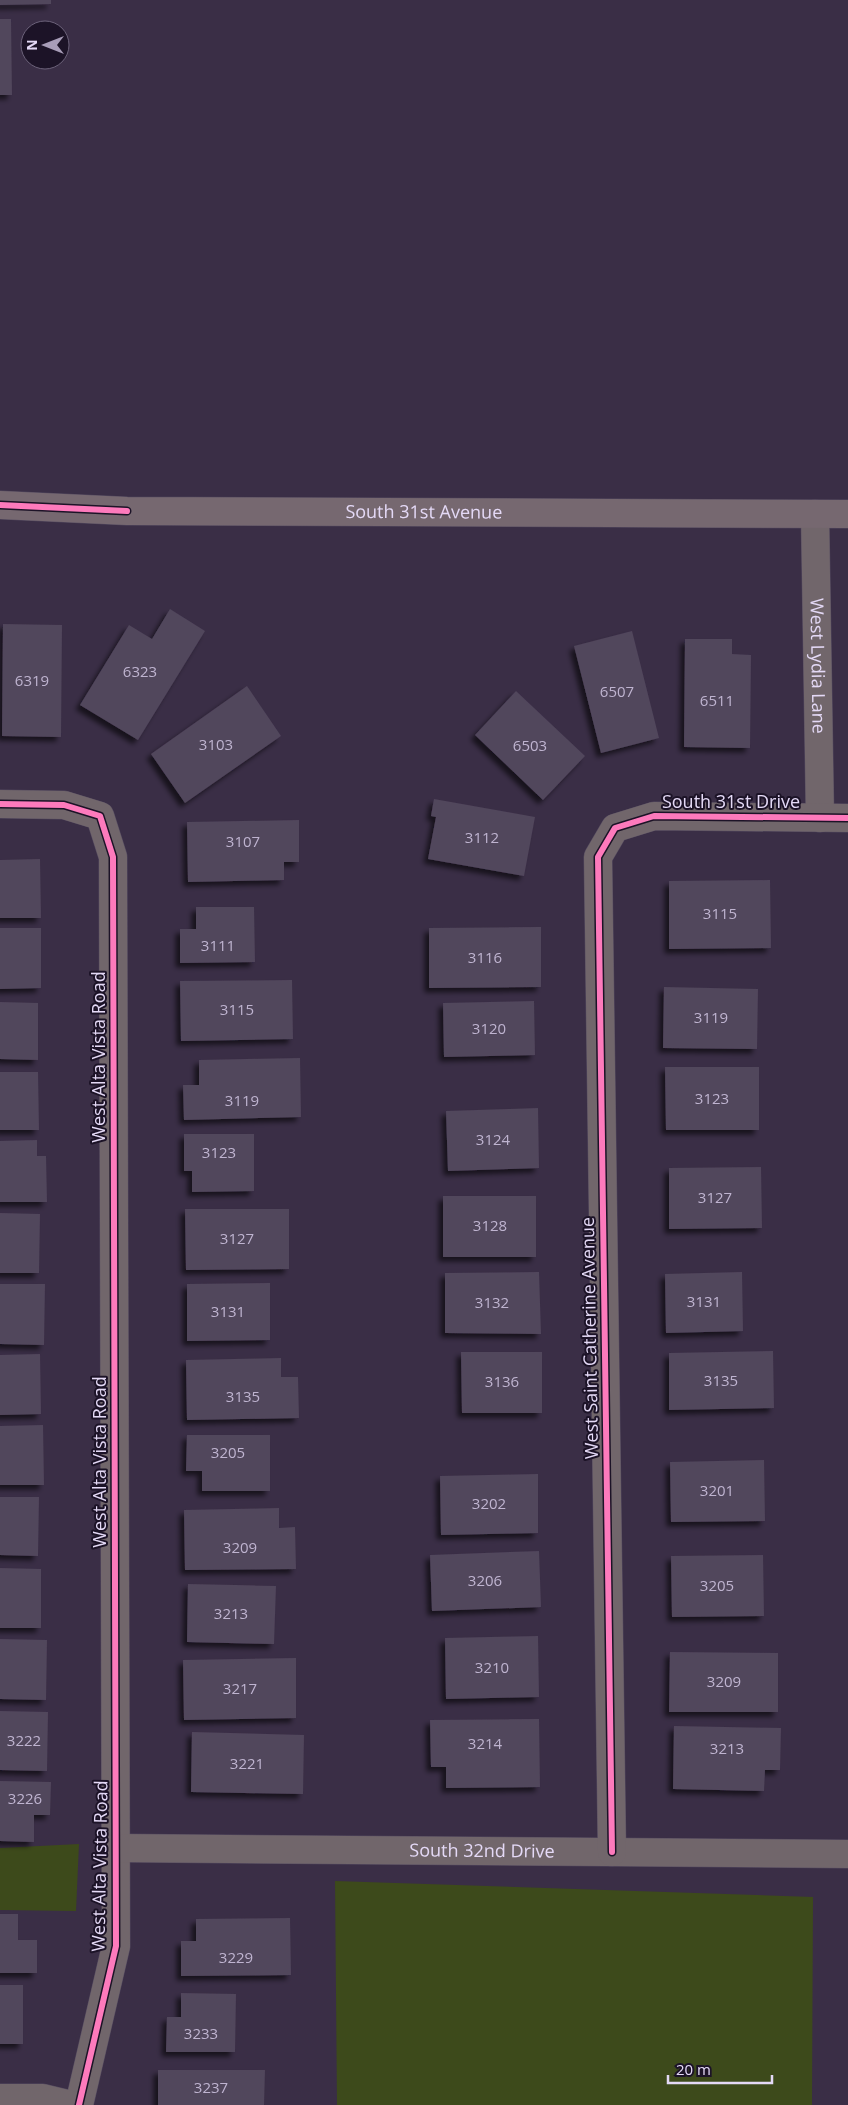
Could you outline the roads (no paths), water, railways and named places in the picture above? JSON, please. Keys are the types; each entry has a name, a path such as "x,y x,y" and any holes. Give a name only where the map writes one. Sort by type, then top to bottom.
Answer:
{"street":[{"name":"South 31st Avenue","path":"0,505 127,511 848,514"},
{"name":"West Lydia Lane","path":"815,514 820,818"},
{"name":"West Alta Vista Road","path":"0,804 64,804 100,816 113,857 116,1946 79,2105"},
{"name":"South 31st Drive","path":"615,828 654,816 848,818"},
{"name":"West Saint Catherine Avenue","path":"612,1852 598,857 615,828"},
{"name":"South 32nd Drive","path":"116,1848 848,1854"},
{"path":"0,2098 44,2098 72,2105"}]}
